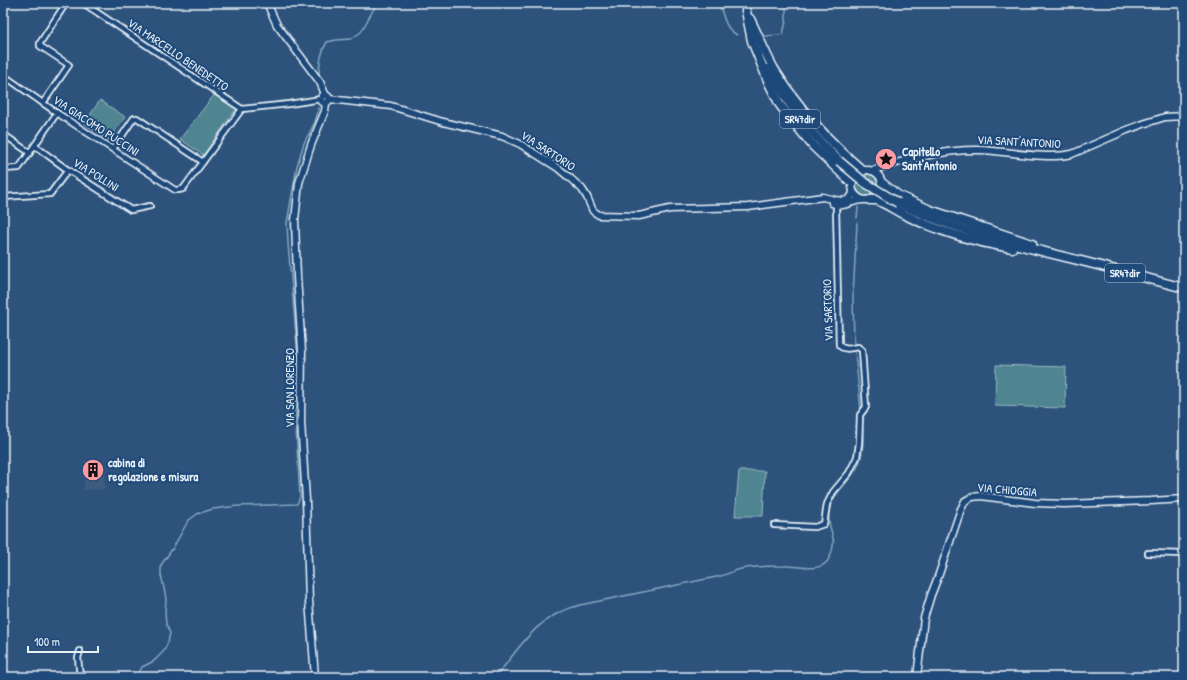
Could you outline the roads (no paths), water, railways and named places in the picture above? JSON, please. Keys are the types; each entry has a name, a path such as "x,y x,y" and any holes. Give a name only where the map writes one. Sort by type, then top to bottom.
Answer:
{"highway":[{"name":"SR47dir","path":"745,7 760,50 782,93 791,107 813,134 839,161 864,182 898,203 943,223 1012,244 1184,288"},
{"path":"745,7 774,69 796,101 826,138 851,161 867,171"},
{"path":"745,7 752,41 769,83 780,105 812,146 853,187"},
{"path":"882,182 886,187 899,196 930,210 1016,238 1066,257"},
{"path":"867,200 877,200 904,215 965,238 1032,252 1066,257"}],"street":[{"path":"43,103 69,65 40,46 40,43 66,3"},
{"name":"VIA MARCELLO BENEDETTO","path":"83,3 242,109"},
{"path":"113,149 134,118 137,118 203,162 242,109 325,99 320,82 277,25 268,3"},
{"name":"VIA GIACOMO PUCCINI","path":"3,75 57,113 175,190 183,189 203,162"},
{"name":"VIA SARTORIO","path":"325,99 391,106 443,122 502,136 520,144 558,168 582,189 587,196 593,211 599,215 638,216 670,209 748,207 815,198 836,202 843,205 851,204 858,200 867,200"},
{"name":"VIA SAN LORENZO","path":"315,677 309,601 306,500 301,422 302,351 296,277 295,220 299,183 311,145 325,111 325,99"},
{"path":"3,170 19,168 57,113"},
{"name":"VIA SANT'ANTONIO","path":"836,202 847,200 852,196 856,175 911,158 962,150 981,150 1052,156 1068,155 1146,123 1165,117 1184,116"},
{"path":"3,134 30,153"},
{"name":"VIA POLLINI","path":"35,146 68,170 131,210 150,206"},
{"path":"853,187 857,196 867,200 878,196 882,188 883,172 887,165"},
{"path":"3,197 50,194 68,170"},
{"path":"867,171 878,174 882,182"},
{"name":"VIA SARTORIO","path":"774,525 815,527 824,524 827,504 832,492 849,473 857,457 860,415 866,407 862,350 858,347 845,349 839,345 836,202"},
{"name":"VIA CHIOGGIA","path":"917,677 924,618 960,509 965,501 972,497 981,496 1035,503 1065,504 1151,501 1184,498"},
{"path":"1148,553 1184,554"},
{"path":"80,651 78,658 80,677"}],"waterway":[{"path":"319,76 320,59 327,42 351,39 361,32 377,3"},
{"path":"719,3 723,17 729,29 737,35"},
{"path":"766,36 783,34 786,21 786,8"},
{"path":"137,677 142,667 154,661 164,651 168,642 170,633 166,624 166,599 161,575 161,565 173,548 188,521 197,514 213,509 238,506 297,504 300,497 295,412 297,345 287,223 297,166 304,143 315,122 319,108"},
{"path":"857,218 858,207"},
{"path":"854,344 853,296 857,223"},
{"path":"855,352 861,410"},
{"path":"496,677 522,643 532,633 553,616 565,610 580,605 721,576 746,568 762,566 815,568 827,562 833,544 829,520 830,507 836,495 853,474 860,462 863,443 862,418"}],"place":[{"name":"Capitello Sant'Antonio","path":"886,159"},
{"name":"cabina di regolazione e misura","path":"93,470"}]}
